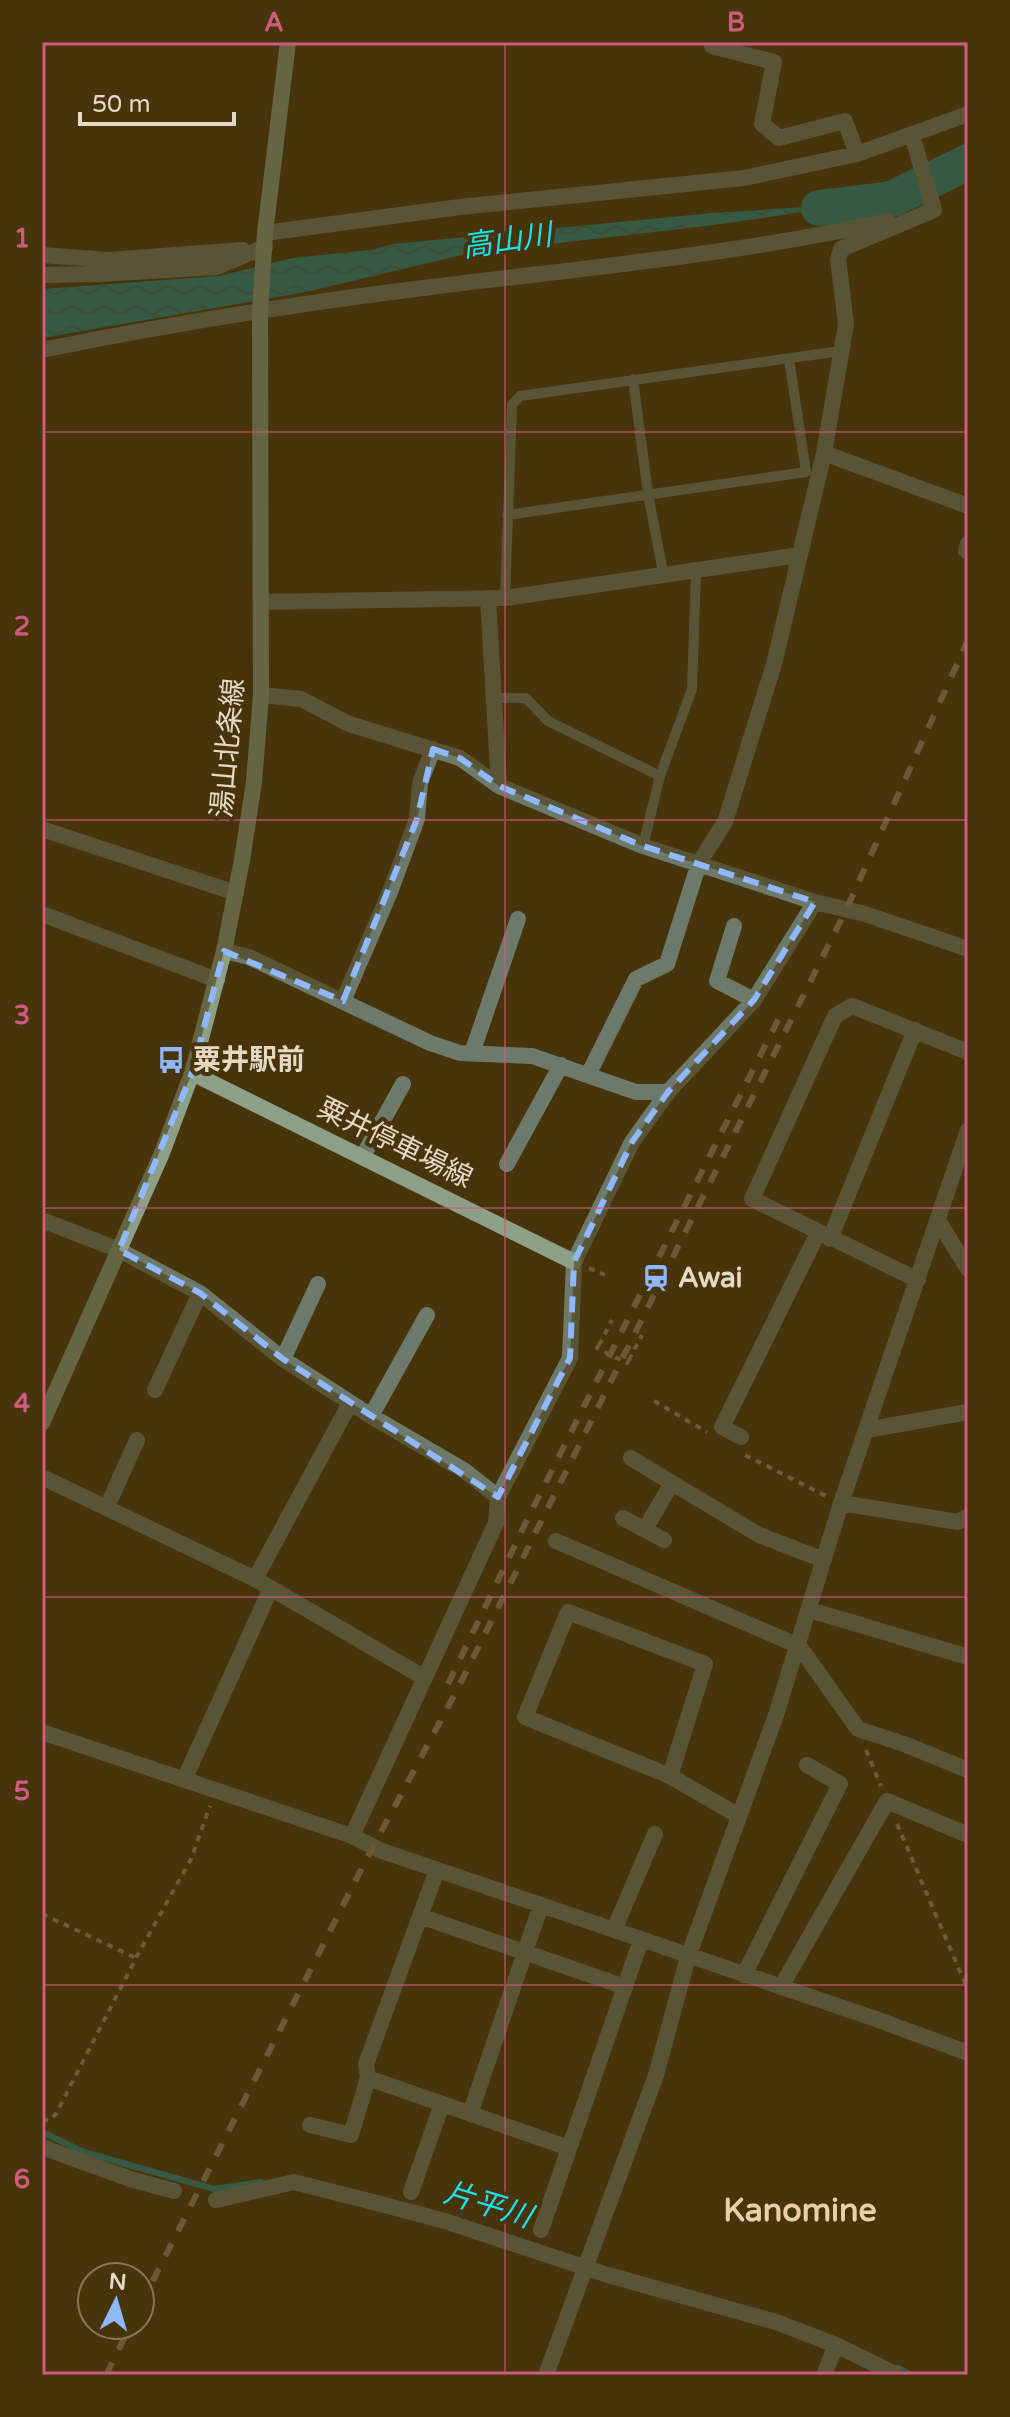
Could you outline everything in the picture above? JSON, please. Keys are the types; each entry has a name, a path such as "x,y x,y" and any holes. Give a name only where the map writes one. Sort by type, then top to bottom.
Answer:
{"main road":[{"name":"湯山北条線","path":"42,1423 162,1153 192,1073 236,893 254,782 261,695 260,307 288,42"},
{"name":"粟井停車場線","path":"192,1073 574,1262"}],"street":[{"path":"713,42 712,46 774,62 762,124 779,138 845,121 857,154"},
{"path":"42,255 108,260 188,256 265,246 460,207 744,178 914,140 968,114"},
{"path":"914,140 932,205"},
{"path":"42,350 260,307 651,262 846,230 932,205"},
{"path":"589,1073 636,979 667,964 699,863 725,822 774,664 824,453 846,324 838,259 841,249 932,205"},
{"path":"42,275 216,267 265,246"},
{"path":"824,453 968,506"},
{"path":"261,602 497,598 664,577 800,555"},
{"path":"497,598 494,698 499,786"},
{"path":"261,695 301,699 349,724 460,758 499,786 643,846 968,949"},
{"path":"343,1001 390,892 417,819 420,783 433,749"},
{"path":"42,829 236,893"},
{"path":"352,1836 496,1523 498,1497 570,1358 574,1262 632,1142 668,1092 754,1000 815,902"},
{"path":"42,914 217,980"},
{"path":"472,1053 518,919"},
{"path":"734,926 717,981 754,1000"},
{"path":"224,951 249,957 430,1043 460,1053 532,1056 589,1073 636,1092 668,1092"},
{"path":"918,1280 752,1199 835,1016 852,1006 968,1052"},
{"path":"741,1437 722,1427 824,1236 915,1030"},
{"path":"507,1164 561,1065"},
{"path":"363,1156 403,1084"},
{"path":"546,2375 656,2075 688,1957 799,1646 841,1503 968,1130"},
{"path":"42,1220 119,1250 200,1293 283,1359 371,1416 465,1471 498,1497"},
{"path":"939,1222 968,1269"},
{"path":"283,1359 318,1284"},
{"path":"155,1390 200,1293"},
{"path":"371,1416 427,1315"},
{"path":"255,1579 350,1403"},
{"path":"866,1430 968,1412"},
{"path":"107,1507 137,1440"},
{"path":"631,1458 759,1535 824,1560"},
{"path":"42,1477 255,1579 425,1678"},
{"path":"645,1529 672,1483"},
{"path":"841,1503 958,1522 968,1516"},
{"path":"623,1518 664,1540"},
{"path":"556,1541 799,1646 858,1729 968,1770"},
{"path":"184,1780 271,1588"},
{"path":"810,1610 968,1657"},
{"path":"670,1776 705,1664 568,1612 525,1717 670,1776 739,1816"},
{"path":"42,1732 352,1836 382,1851 968,2053"},
{"path":"744,1975 840,1784 807,1765"},
{"path":"781,1987 887,1801 968,1835"},
{"path":"614,1930 655,1834"},
{"path":"310,2125 351,2135 368,2078 366,2064 437,1870"},
{"path":"470,2114 541,1905"},
{"path":"420,1916 625,1987"},
{"path":"541,2230 641,1940"},
{"path":"368,2078 569,2148"},
{"path":"411,2192 442,2104"},
{"path":"42,2147 100,2169 174,2191"},
{"path":"216,2200 294,2182 445,2221 776,2322 836,2345 897,2375"},
{"path":"824,2375 836,2345"}],"lane":[{"path":"497,598 507,515 512,405 520,396 841,351"},
{"path":"507,515 806,472 789,359"},
{"path":"633,379 648,494 664,577"},
{"path":"643,846 660,776 692,689 696,571"},
{"path":"494,698 526,698 548,721 660,776"}],"path":[{"path":"612,1320 597,1348 627,1363 642,1335"},
{"path":"858,1729 968,1990"},
{"path":"42,2120 50,2120 56,2114 191,1859 216,1790"},
{"path":"42,1914 136,1958"}],"highlighted area":[{"path":"433,749 460,758 499,786 643,846 815,902 754,1000 668,1092 632,1142 574,1262 570,1358 498,1497 283,1359 200,1293 119,1250 192,1073 224,951 343,1001 417,819"}],"water":[{"path":"866,203 714,225 466,254 306,292 42,338 42,289 219,276 293,258 371,250 393,244 713,213"}],"waterway":[{"name":"高山川","path":"819,208 892,199 968,162"},
{"name":"片平川","path":"42,2132 84,2152 214,2189 261,2182"},
{"name":"片平川","path":"898,2368 912,2375"}],"railway":[{"path":"156,2274 365,1862 458,1688 846,910 968,640"},
{"path":"448,1684 779,1018"},
{"path":"106,2375 123,2341"}],"place":[{"name":"粟井駅前","path":"171,1060"},
{"name":"Awai","path":"656,1278"}],"district":[{"name":"Kanomine","path":"800,2211"}]}
